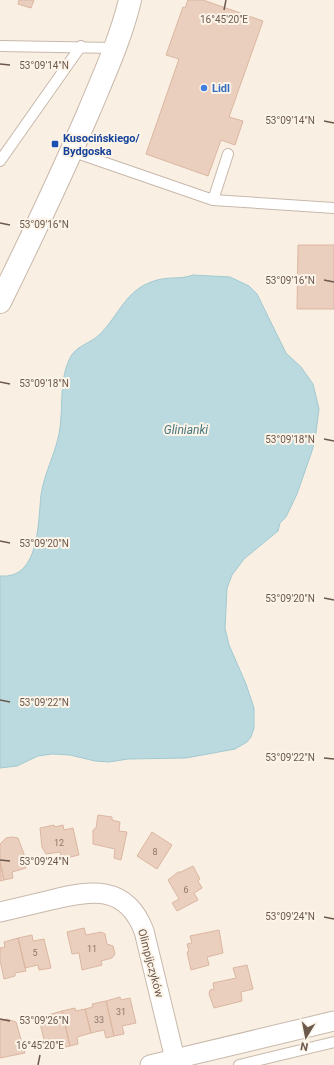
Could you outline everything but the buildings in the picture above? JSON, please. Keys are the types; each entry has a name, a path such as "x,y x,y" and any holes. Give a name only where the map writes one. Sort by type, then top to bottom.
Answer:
{"street":[{"path":"0,302 71,151 115,48 130,0"},
{"name":"Olimpijczyków","path":"0,912 87,892 106,894 124,903 137,917 144,931 175,1059"},
{"path":"150,1065 334,1021"}],"lane":[{"path":"0,46 81,46 115,48"},
{"path":"0,161 81,46"},
{"path":"71,151 213,200 334,208"},
{"path":"213,200 228,154"},
{"path":"239,1065 334,1042"}],"water":[{"name":"Glinianki","path":"193,275 230,277 249,286 257,294 286,353 301,367 313,384 319,409 312,451 297,494 286,517 280,523 278,531 244,559 232,575 227,588 225,628 229,645 246,684 254,708 254,728 251,737 247,742 235,749 186,758 128,759 109,762 95,761 70,755 52,754 38,756 17,766 0,768 0,576 13,575 23,569 30,559 34,547 39,519 42,487 59,434 64,375 67,365 74,352 99,335 129,297 144,285 154,281"}],"place":[{"name":"Lidl","path":"204,88"},
{"name":"Kusocińskiego/ Bydgoska","path":"55,144"}]}
